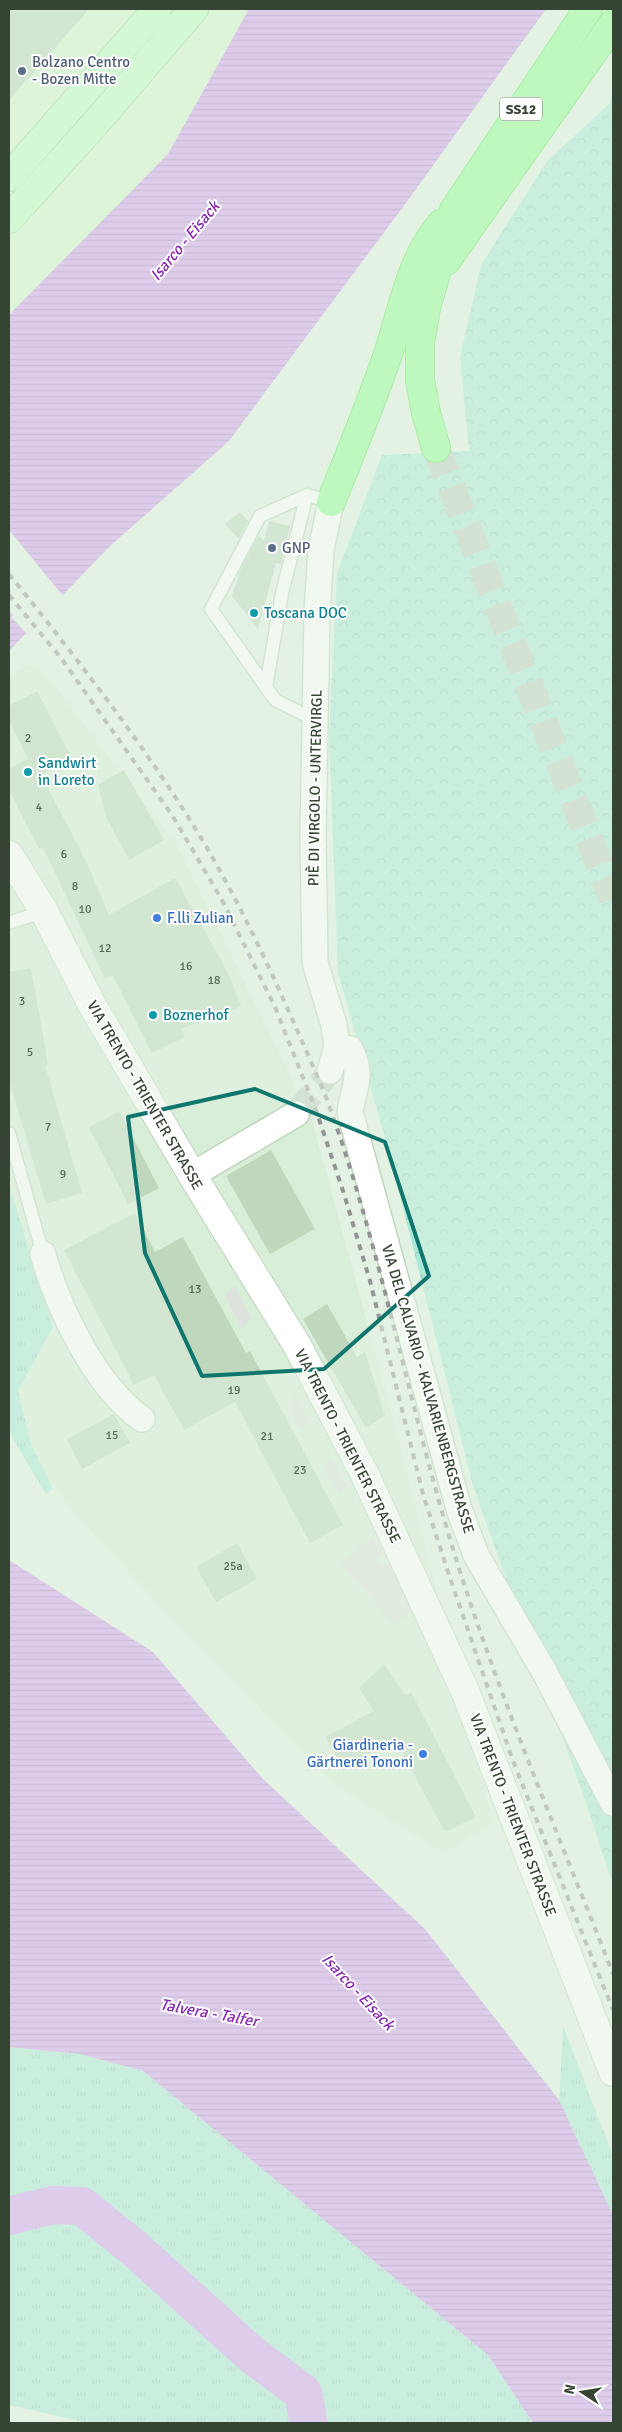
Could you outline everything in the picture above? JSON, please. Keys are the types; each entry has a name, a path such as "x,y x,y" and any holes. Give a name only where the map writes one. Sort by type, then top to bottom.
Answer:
{"main road":[{"path":"9,177 157,9"},
{"path":"9,220 94,126 194,9"},
{"name":"SS12","path":"436,448 426,413 420,380 420,343 426,308 454,210 588,9"},
{"name":"SS12","path":"436,275 613,24"},
{"path":"319,498 388,356 413,274 430,237 454,210"}],"street":[{"name":"PIÈ DI VIRGOLO - UNTERVIRGL","path":"319,498 320,550 313,836 315,964 334,1025 337,1046 330,1071"},
{"name":"VIA TRENTO - TRIENTER STRASSE","path":"9,855 44,911 91,1003 192,1175 297,1345 364,1473 466,1691 613,2072"},
{"name":"VIA DEL CALVARIO - KALVARIENBERGSTRASSE","path":"337,1046 350,1049 358,1065 350,1112 459,1509 476,1555 545,1673 613,1803"},
{"path":"192,1175 296,1114"},
{"path":"43,1254 51,1283 66,1320 83,1348 113,1389 142,1419"}],"lane":[{"path":"72,106 73,89 141,9"},
{"path":"316,720 275,700 211,609 260,516 319,498"},
{"path":"266,687 282,593 319,498"},
{"path":"9,923 44,911"},
{"path":"9,1133 43,1254"}],"highlighted area":[{"path":"255,1089 385,1142 429,1276 324,1369 202,1376 145,1253 128,1117"}],"shaded area":[{"path":"9,9 249,9 168,154 9,315"},
{"path":"30,665 44,672 177,845 311,1117 398,1436 493,1823 444,1853 331,1782 108,1551 14,1441 9,1426 9,675"},
{"path":"235,1286 251,1319 242,1329 225,1295"},
{"path":"295,1396 309,1420 302,1430 288,1406"},
{"path":"331,1458 347,1485 339,1496 323,1468"},
{"path":"372,1537 384,1554 378,1559 384,1566 390,1563 415,1607 395,1625 341,1565"}],"green space":[{"path":"613,90 613,1885 586,1803 473,1486 390,1156 338,973 329,736 337,573 382,455 469,451 460,357 481,265 547,161 609,104"},
{"path":"9,1184 53,1327 18,1391 31,1444 53,1489 46,1494 14,1441 9,1426"},
{"path":"563,2026 613,2156 613,2215 559,2100"},
{"path":"9,2047 80,2054 143,2071 488,2355 533,2423 88,2423 9,2405"}],"water":[{"name":"Isarco - Eisack","path":"249,9 546,9 403,207 228,442 109,547 9,651 9,315 168,154"},
{"path":"9,1560 153,1652 263,1779 425,1929 559,2100 613,2215 613,2423 533,2423 488,2355 143,2071 80,2054 9,2047"}],"pier":[{"path":"9,530 64,597 28,635 11,617 13,615 9,610"}],"building":[{"name":"Bolzano Centro - Bozen Mitte","path":"9,9 89,9 9,100"},
{"path":"240,512 248,521 239,539 225,524"},
{"path":"269,521 290,526 281,564 276,563 258,629 232,596 239,573 259,535 264,541"},
{"path":"37,691 72,759 41,775 86,861 109,915 175,878 228,973 241,1006 181,1029 185,1037 152,1053 113,975 105,979 43,847 39,849 9,790 9,769 28,759 9,721 9,706"},
{"path":"124,770 164,840 129,860 106,817 98,785"},
{"path":"31,968 48,1064 45,1066 82,1193 46,1204 9,1080 9,972"},
{"path":"119,1111 159,1188 128,1204 89,1127"},
{"path":"271,1150 315,1229 270,1254 226,1176"},
{"path":"135,1213 155,1252 183,1237 246,1353 250,1351 343,1525 310,1543 235,1402 184,1430 154,1375 134,1385 64,1250"},
{"path":"327,1304 357,1357 365,1352 385,1416 366,1428 303,1319"},
{"path":"114,1414 130,1443 82,1469 67,1439"},
{"path":"237,1543 257,1579 216,1602 196,1567"},
{"name":"Giardineria - Gärtnerei Tononi","path":"384,1664 405,1695 411,1692 476,1817 445,1832 395,1739 344,1769 325,1737 374,1711 359,1688"}],"waterway":[{"path":"9,2216 53,2205 82,2206 135,2249 251,2354 303,2393 309,2423"}],"tunnel":[{"path":"436,448 613,899"},
{"path":"296,1114 330,1071"}],"railway":[{"path":"9,574 86,672 135,739 204,843 229,888 276,982 314,1068 330,1108 366,1220 440,1505 474,1614 532,1770 613,1974"},
{"path":"9,595 61,658 172,815 222,900 275,1007 317,1113 344,1194 370,1281 423,1494 448,1572 513,1761 613,2010"}],"place":[{"name":"Bolzano Centro - Bozen Mitte","path":"22,71"},
{"name":"GNP","path":"272,548"},
{"name":"Toscana DOC","path":"254,613"},
{"name":"Sandwirt in Loreto","path":"28,772"},
{"name":"F.lli Zulian","path":"157,918"},
{"name":"Boznerhof","path":"153,1015"},
{"name":"Giardineria - Gärtnerei Tononi","path":"423,1754"}],"water label":[{"name":"Talvera - Talfer","path":"209,2013"}]}
